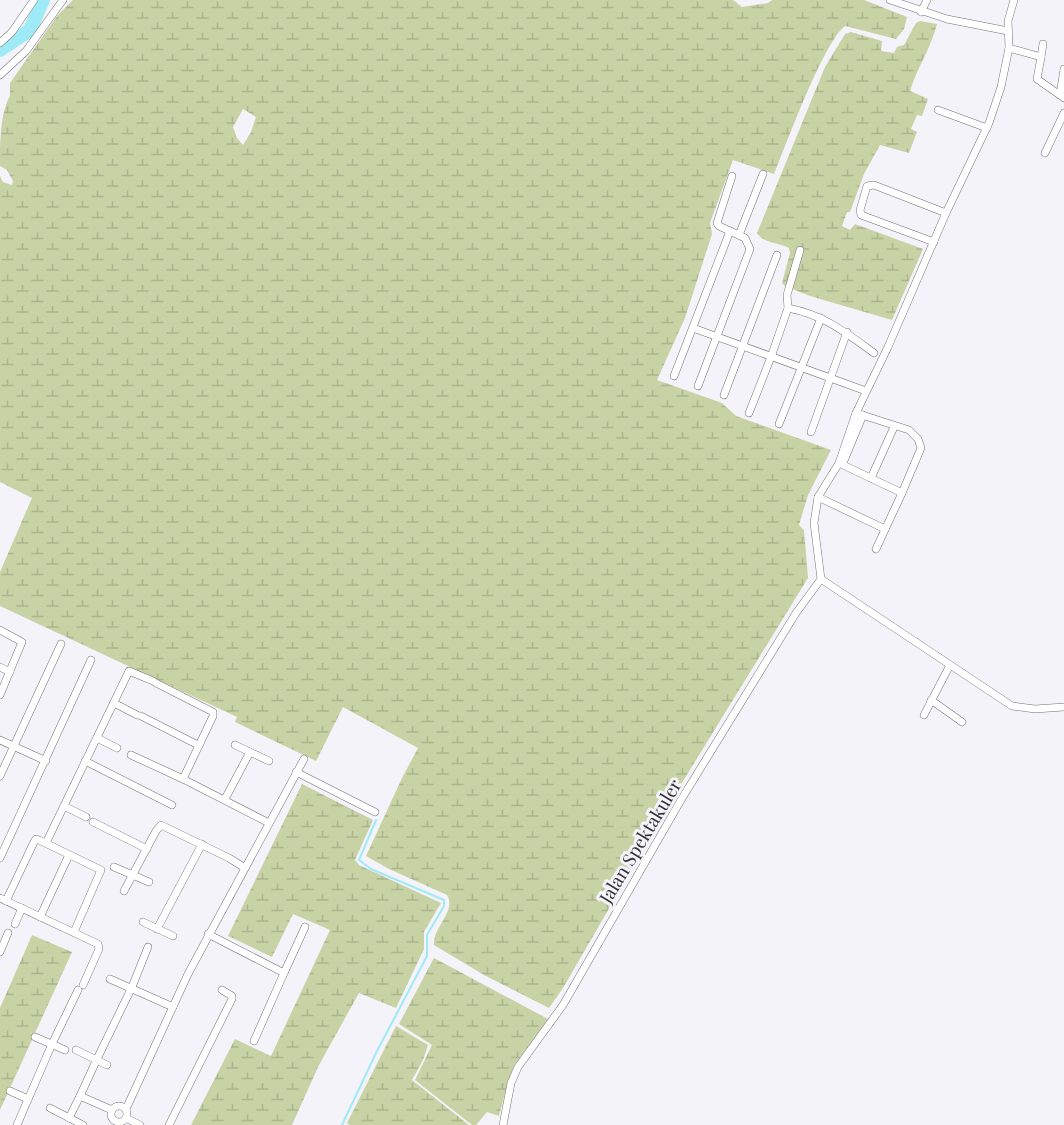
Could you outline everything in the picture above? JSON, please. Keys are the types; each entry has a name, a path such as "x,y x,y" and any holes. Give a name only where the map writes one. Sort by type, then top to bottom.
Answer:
{"street":[{"path":"0,75 26,51 63,0"},
{"path":"890,0 921,12 1008,31"},
{"path":"921,12 927,0"},
{"path":"1012,1 1008,31 1009,48 998,98 987,128 866,391 840,464 818,497 814,523 821,579 1012,706 1035,709 1064,707"},
{"path":"0,43 12,32 30,2"},
{"path":"1043,44 1037,80 1062,96 1064,71"},
{"path":"1009,48 1041,57"},
{"path":"938,110 987,128"},
{"path":"1045,153 1064,113"},
{"path":"739,235 763,174"},
{"path":"698,386 750,249 747,240 719,226 717,221 732,176"},
{"path":"934,242 861,215 860,210 867,186 871,184 946,213"},
{"path":"674,376 730,231"},
{"path":"749,413 788,308 787,295 800,250"},
{"path":"724,395 777,255"},
{"path":"788,308 805,311 821,318 847,332 874,352"},
{"path":"779,424 821,318"},
{"path":"693,328 866,391"},
{"path":"812,432 847,332"},
{"path":"859,414 912,432 921,446 876,549"},
{"path":"871,478 894,427"},
{"path":"840,464 902,493"},
{"path":"818,497 885,529"},
{"name":"Jalan Spektakuler","path":"502,1125 511,1083 518,1067 563,1005 697,774 796,613 821,579"},
{"path":"0,630 22,642 0,695"},
{"path":"0,776 61,644"},
{"path":"0,858 91,660"},
{"path":"924,715 950,665"},
{"path":"0,667 10,672"},
{"path":"46,843 130,670 213,712 183,779"},
{"path":"931,700 962,722"},
{"path":"114,704 198,745"},
{"path":"97,738 117,748"},
{"path":"0,740 46,760"},
{"path":"235,745 269,761"},
{"path":"225,799 250,752"},
{"path":"131,755 225,799 269,823"},
{"path":"126,1118 126,1109 208,934 304,759"},
{"path":"86,761 172,805"},
{"path":"296,772 375,812"},
{"path":"64,806 147,849"},
{"path":"124,891 161,825 202,844 244,868"},
{"path":"17,1125 52,1044 81,988 99,946 94,941 40,917 3,899 36,839 100,869 101,872 74,932"},
{"path":"157,929 202,844"},
{"path":"40,917 69,855"},
{"path":"114,867 149,882"},
{"path":"15,924 22,908"},
{"path":"143,922 173,936"},
{"path":"254,1041 305,927"},
{"path":"0,952 8,933"},
{"path":"208,934 284,973"},
{"path":"69,1118 132,987 148,947"},
{"path":"110,979 173,1007"},
{"path":"169,1125 232,999 232,996 222,990"},
{"path":"35,1037 65,1050"},
{"path":"76,1050 107,1065"},
{"path":"10,1091 28,1099"},
{"path":"81,1096 112,1110"},
{"path":"112,1110 120,1106 126,1109"},
{"path":"50,1108 82,1125"},
{"path":"112,1110 114,1123 126,1118"},
{"path":"126,1118 140,1125"}],"green space":[{"path":"73,0 733,0 742,7 768,3 772,0 864,0 907,17 904,29 896,39 845,26 836,35 816,72 774,174 733,160 710,223 712,234 685,318 657,380 722,403 736,416 831,450 808,495 799,525 804,530 808,578 680,786 563,988 549,1008 484,975 434,945 434,939 449,907 447,895 366,856 418,748 343,707 316,761 235,722 237,717 0,606 0,572 32,498 0,482 0,176 3,182 12,185 13,181 7,170 0,166 1,129 4,111 10,96 10,83 57,16","holes":["243,109 256,117 251,132 243,145 237,138 233,127"]},
{"path":"920,21 937,24 910,91 928,99 922,116 917,115 911,129 917,132 909,153 880,145 864,174 850,212 847,212 842,226 850,230 855,224 923,249 892,320 810,296 785,286 782,283 790,253 789,248 768,241 757,233 825,67 845,34 851,32 882,41 881,51 894,53 897,47 904,45 916,23"},
{"path":"302,784 373,820 355,860 359,865 441,903 424,932 424,949 396,1008 359,993 319,1065 292,1125 191,1125 235,1039 271,1056 330,930 293,914 272,957 228,936"},
{"path":"32,935 72,952 0,1110 0,1008"},
{"path":"434,958 548,1019 515,1064 499,1116 487,1112 476,1125 472,1125 415,1080 432,1045 399,1024"},
{"path":"396,1026 428,1045 412,1080 469,1125 350,1125 347,1123"}],"waterway":[{"path":"0,50 30,30 43,0"},
{"path":"342,1125 376,1053 427,956 427,935 444,906 444,900 371,869 359,860 376,820"}]}
